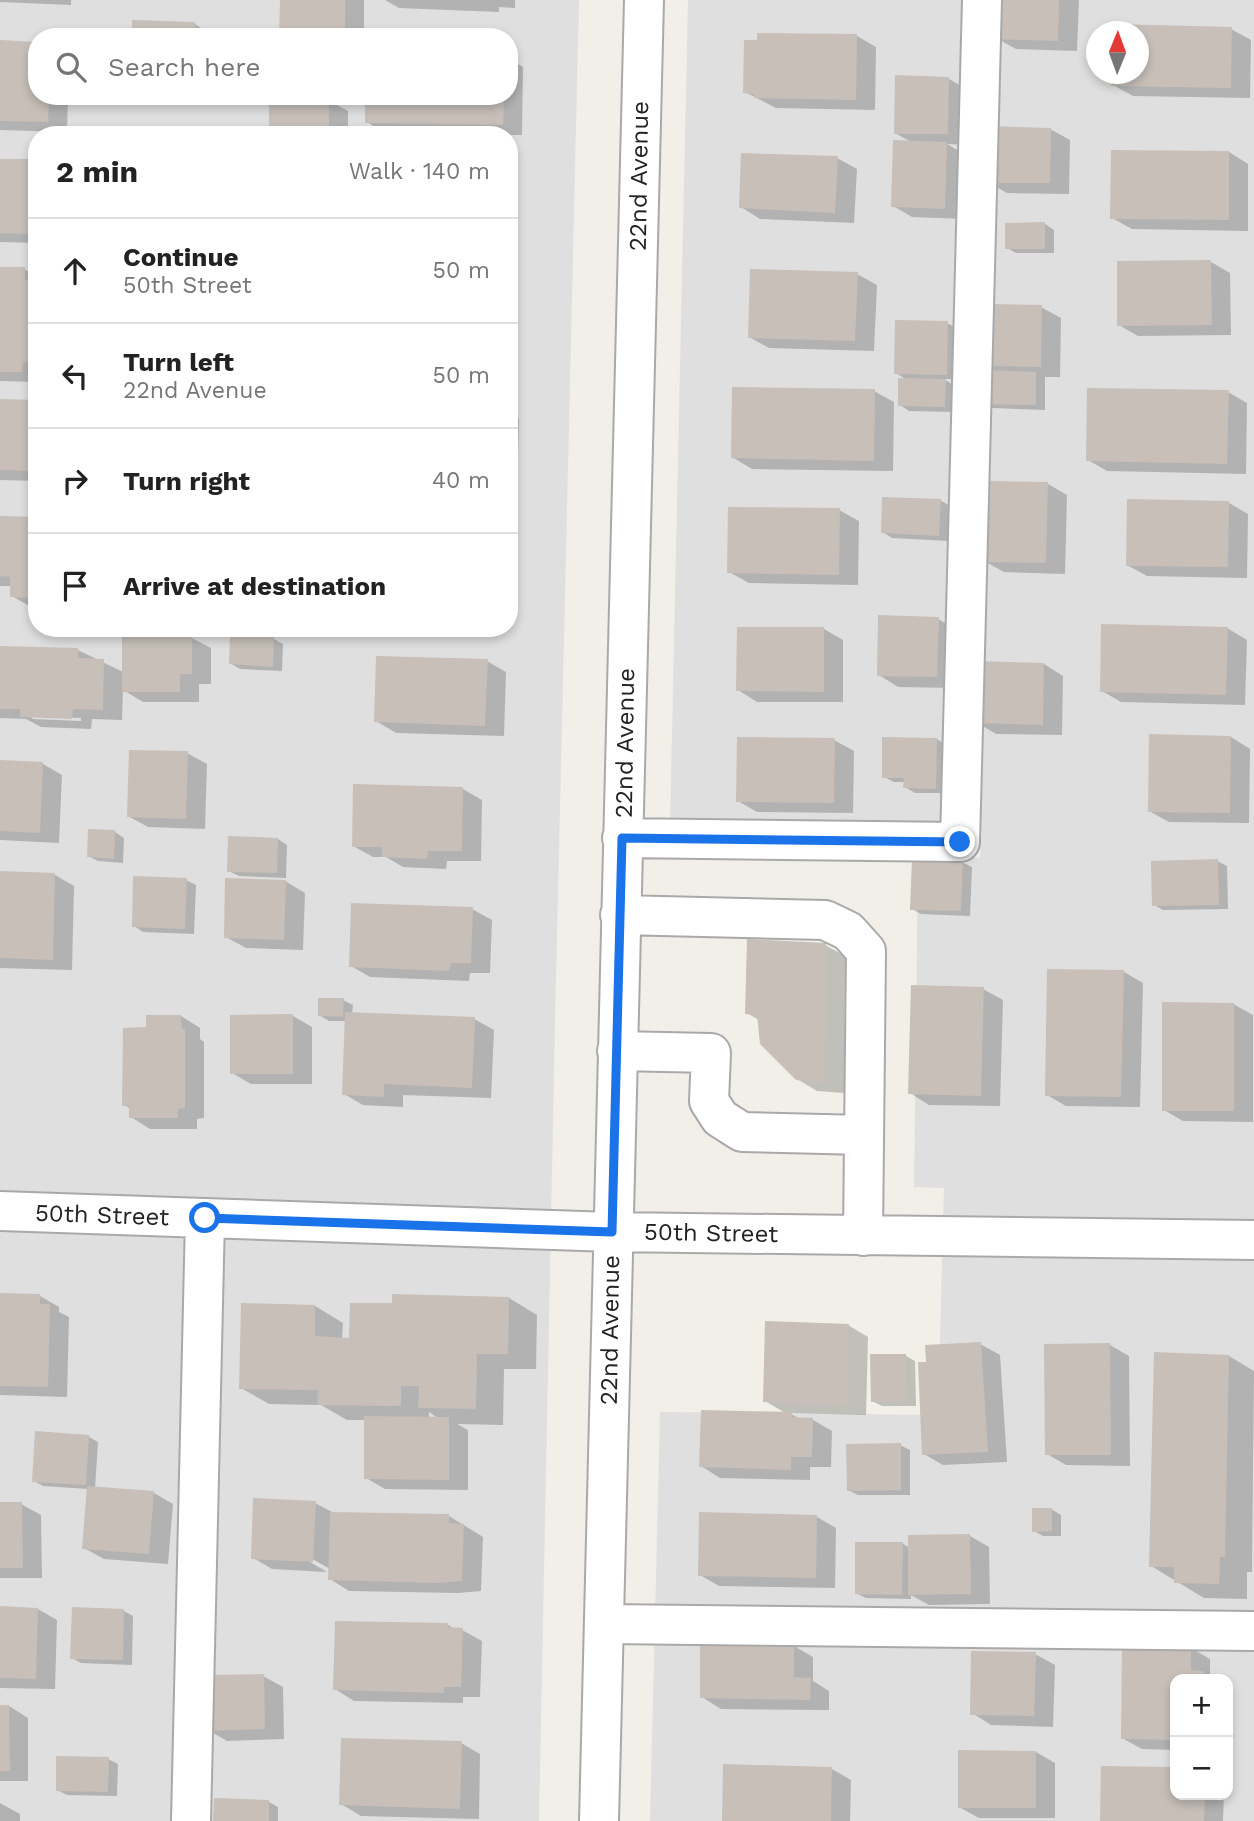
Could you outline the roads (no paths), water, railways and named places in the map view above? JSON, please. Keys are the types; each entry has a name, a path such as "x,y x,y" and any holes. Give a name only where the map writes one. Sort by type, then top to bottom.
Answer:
{"street":[{"name":"22nd Avenue","path":"599,1821 644,0"},
{"path":"622,838 960,842 982,0"},
{"path":"620,915 825,919 848,931 866,951 863,1236"},
{"path":"617,1051 711,1053 709,1101 720,1118 742,1132 864,1135"},
{"name":"50th Street","path":"0,1211 612,1232 1254,1240"},
{"path":"191,1821 205,1218"},
{"path":"605,1623 1254,1630"}]}
